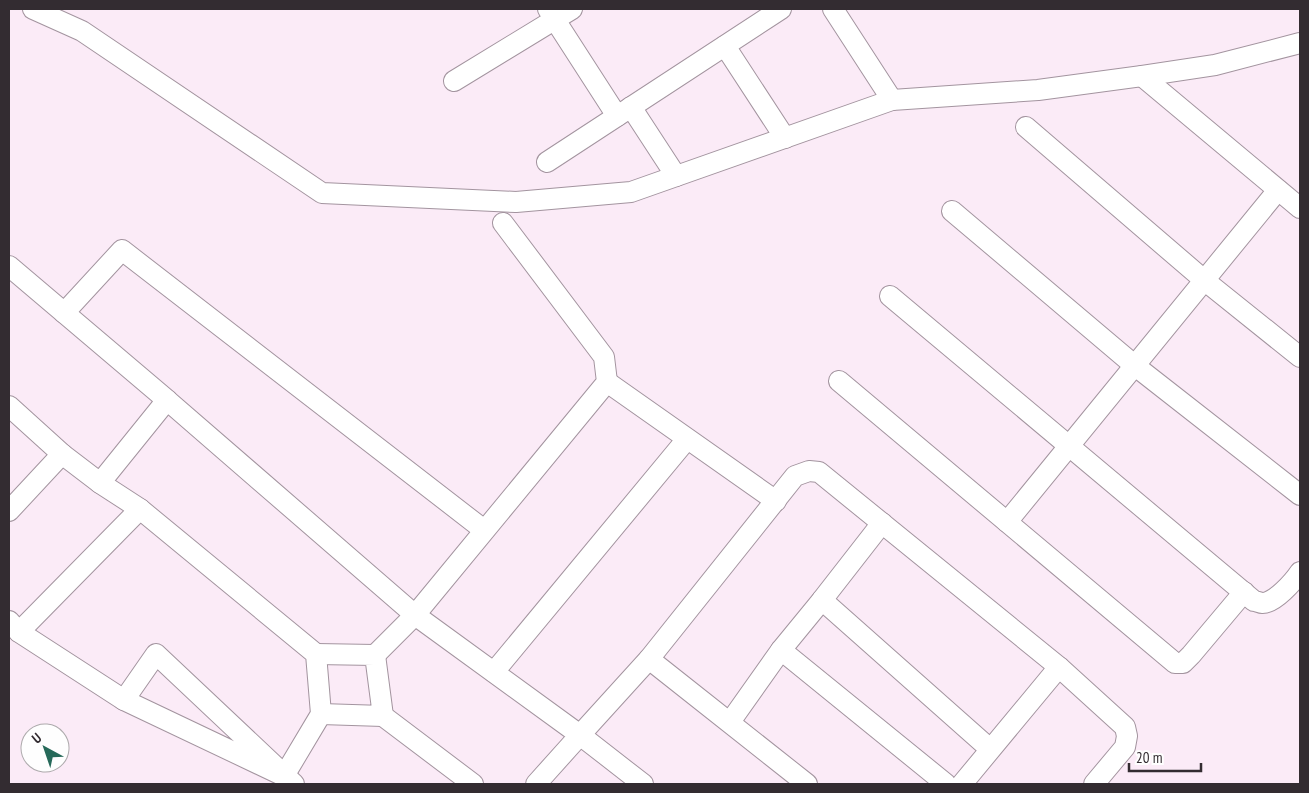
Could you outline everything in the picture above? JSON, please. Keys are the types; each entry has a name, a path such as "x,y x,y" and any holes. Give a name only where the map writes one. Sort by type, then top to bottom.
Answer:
{"street":[{"path":"33,9 82,31 322,192 516,202 631,192 892,100 1038,90 1142,76 1215,65 1300,43"},
{"path":"454,81 551,14 572,9"},
{"path":"547,162 781,9"},
{"path":"833,9 892,100"},
{"path":"551,14 676,176"},
{"path":"725,46 785,138"},
{"path":"1142,76 1300,208"},
{"path":"1026,127 1204,280 1300,358"},
{"path":"1007,522 1278,190"},
{"path":"952,211 1134,365 1300,495"},
{"path":"9,406 62,454 100,483 140,509 316,654 375,654 415,614 607,382 604,357 503,223"},
{"path":"64,313 122,250 484,530"},
{"path":"9,266 415,614 580,734 643,784"},
{"path":"890,296 1254,601 1264,603 1274,599 1300,572"},
{"path":"839,381 1175,663 1183,663 1191,655 1244,592"},
{"path":"607,382 776,501"},
{"path":"100,483 167,400"},
{"path":"494,672 687,439"},
{"path":"9,511 62,454"},
{"path":"536,784 649,659 795,476 809,471 819,472 1060,667 1125,727 1125,747 1094,784"},
{"path":"140,509 14,626 124,700 289,780"},
{"path":"730,722 781,650 882,523"},
{"path":"822,600 990,749"},
{"path":"781,650 946,784"},
{"path":"124,700 156,654 289,780"},
{"path":"289,780 321,714 316,654"},
{"path":"375,654 383,716"},
{"path":"649,659 807,784"},
{"path":"962,784 1060,667"},
{"path":"321,714 383,716 473,784"}]}
